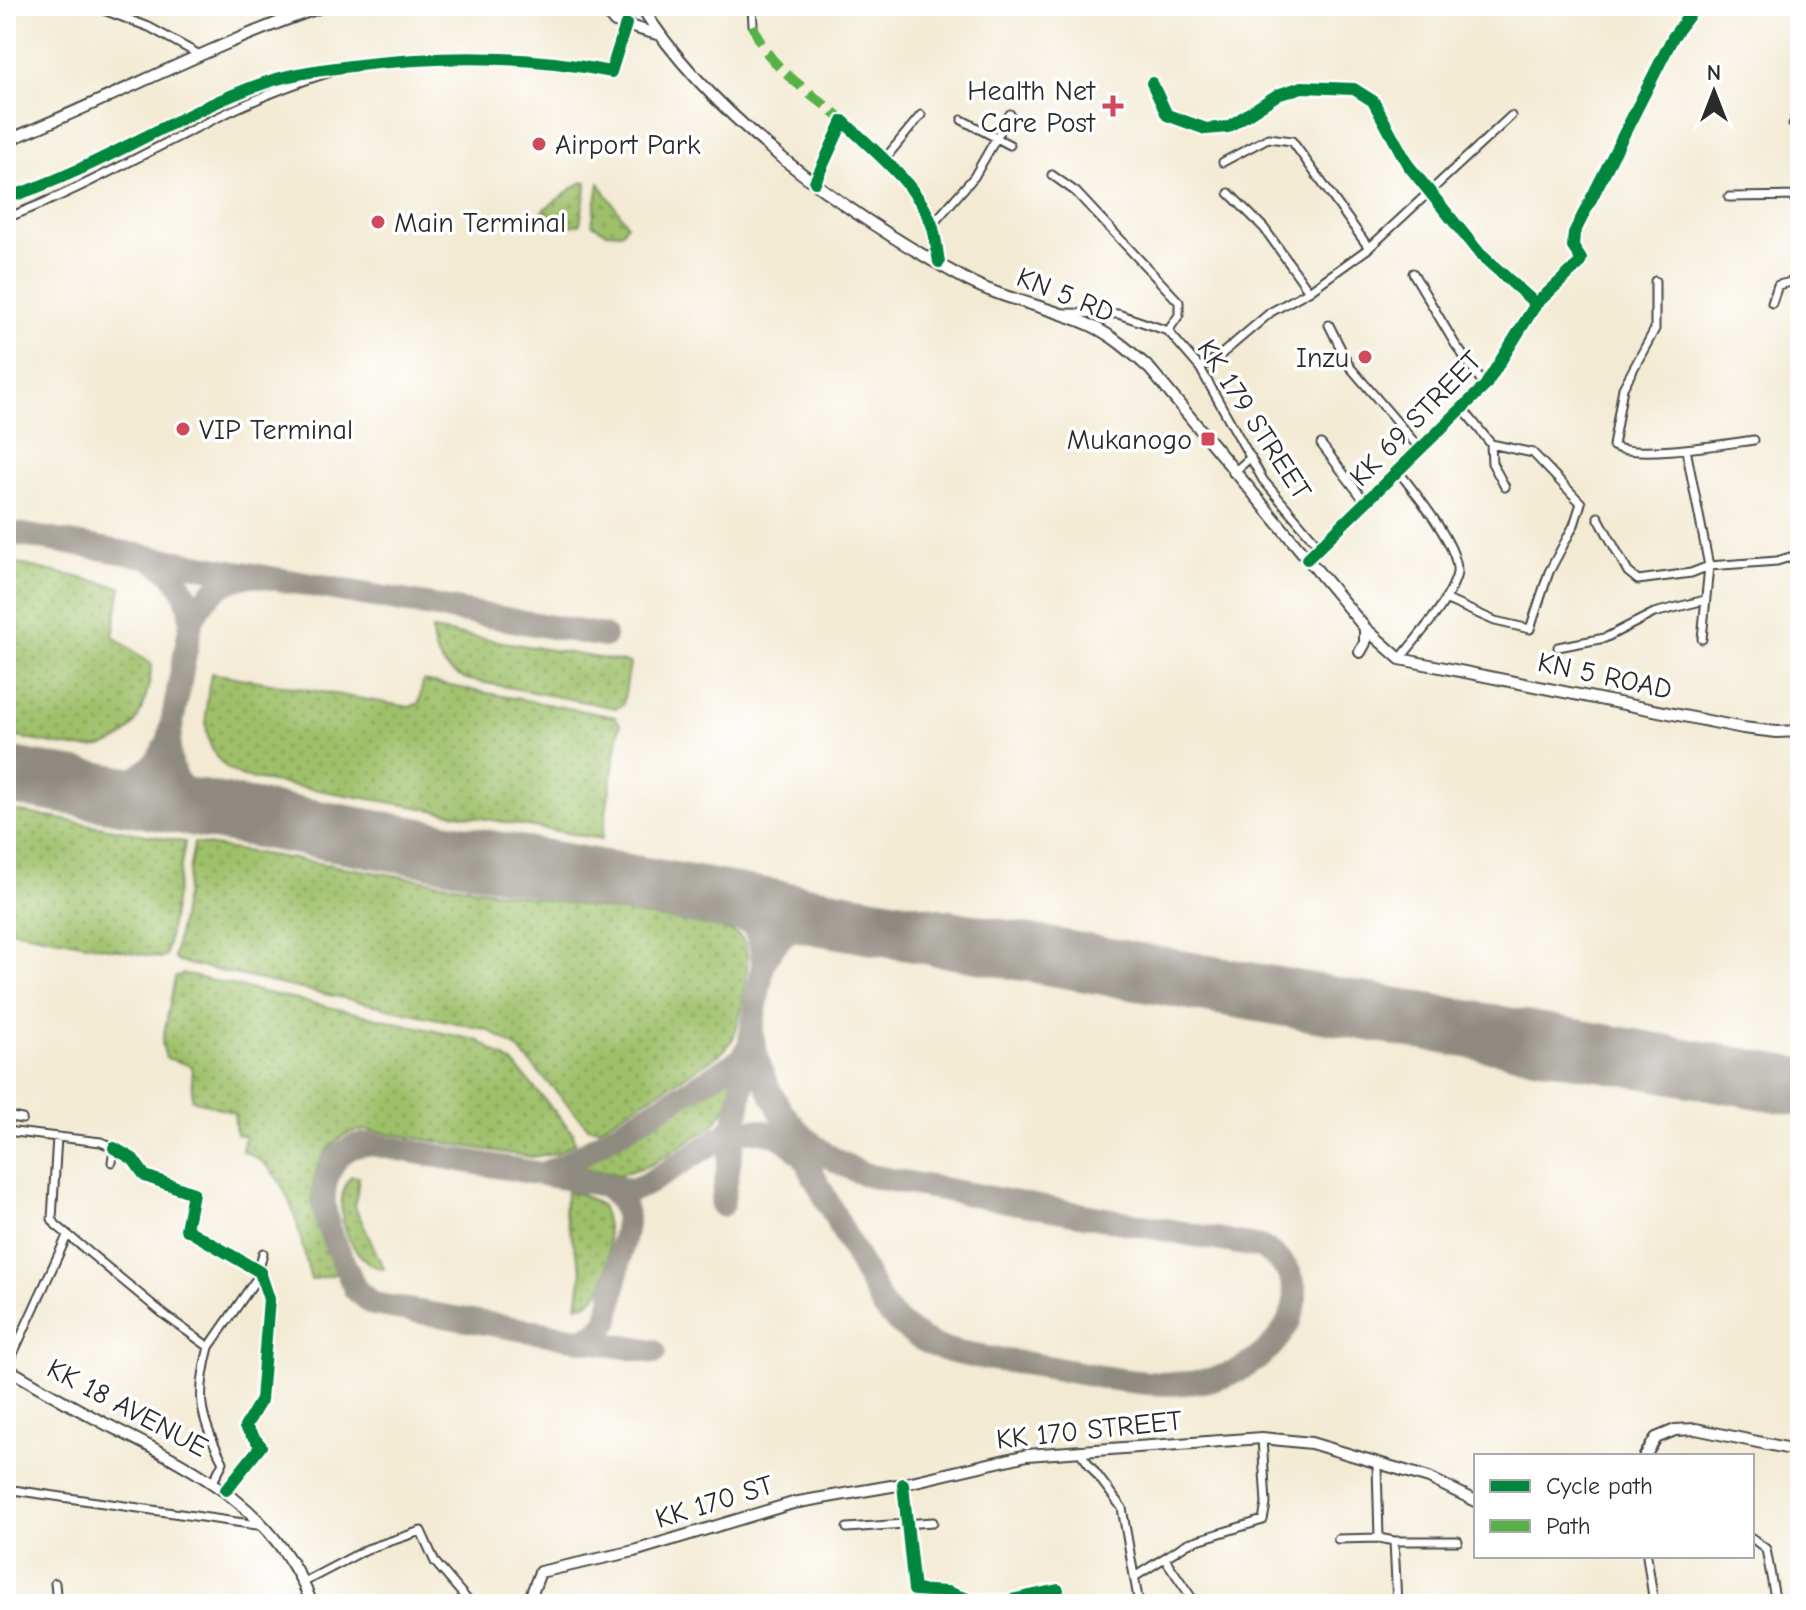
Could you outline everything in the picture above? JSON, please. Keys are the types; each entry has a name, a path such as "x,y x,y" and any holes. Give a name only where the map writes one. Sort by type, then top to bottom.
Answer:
{"main road":[{"path":"6,141 74,114 198,54 323,6"},
{"name":"KN 5 RD","path":"601,6 609,10 615,22 659,35"},
{"name":"KN 5 RD","path":"627,24 636,18 640,6"},
{"name":"KN 5 RD","path":"640,6 659,35 716,98 767,145 815,182 939,262 992,291 1090,325 1126,347 1176,400 1233,473 1365,628 1400,659"},
{"path":"1360,652 1365,643 1365,628"},
{"name":"KN 5 ROAD","path":"1400,659 1743,728 1800,731"},
{"name":"KK 18 AVENUE","path":"6,1368 214,1480 264,1526 304,1582 312,1604"},
{"path":"1646,1453 1662,1434 1685,1429 1800,1451"},
{"name":"KK 170 STREET","path":"903,1484 1027,1455 1262,1438 1311,1443 1439,1481 1474,1500"},
{"name":"KK 170 ST","path":"528,1604 540,1572 634,1551 793,1503 903,1484"}],"street":[{"path":"93,6 149,27 198,54"},
{"path":"752,6 753,25"},
{"name":"KK 69 STREET","path":"1307,559 1485,386 1536,304 1579,264 1581,259 1573,247 1574,233 1673,37 1696,6"},
{"path":"6,198 58,180 268,82 386,61 466,57 554,62 611,72 627,24"},
{"path":"6,218 66,193 253,102 353,66"},
{"path":"1152,83 1167,115 1187,125 1206,129 1228,127 1277,95 1302,87 1354,89 1373,101 1408,165 1480,254 1536,304"},
{"path":"932,225 974,177 1010,114"},
{"path":"883,161 921,115"},
{"path":"1200,368 1218,357 1271,312 1309,291 1369,248 1511,116"},
{"path":"962,120 1010,145"},
{"path":"815,182 843,121 909,189 932,225 939,262"},
{"path":"1223,162 1268,138 1287,138 1299,148 1369,248"},
{"name":"KK 179 STREET","path":"1052,175 1076,192 1179,302 1179,315 1168,331 1200,368 1263,480 1320,547"},
{"path":"1229,193 1264,228 1309,291"},
{"path":"1729,197 1800,196"},
{"path":"1413,273 1455,344 1485,386"},
{"path":"1772,303 1778,285 1800,280"},
{"path":"1655,281 1655,329 1623,388 1612,442 1615,448 1686,449 1754,440"},
{"path":"1059,313 1118,314 1168,331"},
{"path":"1329,325 1350,367 1421,450"},
{"path":"1463,409 1491,444 1492,463 1505,487"},
{"path":"1321,444 1367,504"},
{"path":"1445,599 1495,621 1530,629 1549,572 1580,508 1581,499 1533,453 1491,444"},
{"path":"1686,449 1709,566 1702,639"},
{"path":"1233,473 1251,457"},
{"path":"1399,472 1451,548 1458,571 1445,599 1400,659"},
{"path":"1598,517 1632,578 1691,573 1709,566 1760,564 1800,554"},
{"path":"1558,647 1605,638 1654,613 1705,600"},
{"path":"6,1116 22,1119"},
{"path":"6,1131 78,1138 114,1148 133,1159 145,1176 193,1193 186,1229 260,1272 269,1299 261,1400 245,1427 261,1446 226,1490"},
{"path":"57,1137 52,1219 67,1236 209,1347"},
{"path":"112,1162 114,1148"},
{"path":"6,1368 67,1236"},
{"path":"214,1480 223,1462 204,1422 200,1403 201,1378 209,1347 260,1272 263,1253"},
{"path":"1136,1576 1200,1537 1263,1520 1266,1504 1262,1438"},
{"path":"1078,1449 1119,1501 1139,1604"},
{"path":"1377,1465 1379,1538"},
{"path":"903,1484 912,1584 917,1591 947,1592 970,1600 1006,1601 1058,1590"},
{"path":"6,1489 264,1526"},
{"path":"847,1528 933,1522"},
{"path":"304,1582 367,1549 415,1530 421,1531 435,1562 471,1604"},
{"path":"1338,1539 1458,1541"},
{"path":"1754,1540 1766,1549 1776,1604"},
{"path":"1394,1541 1397,1604"},
{"path":"1647,1558 1654,1604"},
{"path":"1165,1559 1196,1604"},
{"path":"55,1583 57,1604"}],"green space":[{"path":"587,182 580,224 565,227 539,221 543,210 580,183"},
{"path":"599,183 627,224 621,233 606,232 592,224"},
{"path":"6,561 121,587 113,636 152,665 145,699 135,723 121,738 104,746 85,748 6,735"},
{"path":"432,630 630,663 623,705 616,708 465,679 440,660 434,647"},
{"path":"211,673 410,707 419,703 423,681 615,717 620,724 602,839 243,777 228,769 218,758 207,733"},
{"path":"10,810 185,842 166,955 161,958 6,929 6,832"},
{"path":"194,843 730,931 743,940 747,960 745,990 736,1031 729,1045 717,1056 598,1129 588,1127 517,1048 488,1030 179,962 174,958"},
{"path":"183,974 479,1041 515,1065 573,1133 575,1143 557,1153 531,1157 368,1130 342,1137 324,1155 312,1194 317,1225 339,1273 311,1280 297,1224 283,1187 259,1160 242,1151 245,1136 236,1134 234,1113 192,1099 192,1066 166,1058 162,1044 175,978"},
{"path":"733,1075 727,1106 713,1126 650,1165 619,1175 579,1167"},
{"path":"351,1176 359,1177 355,1207 384,1269 372,1265 361,1256 346,1231 342,1201 344,1188"},
{"path":"567,1192 581,1194 601,1205 608,1231 608,1264 604,1279 589,1301 577,1306 582,1272 564,1211"}],"taxiway":[{"path":"6,532 604,636"},
{"path":"153,560 181,586 191,623"},
{"path":"219,812 196,800 180,785 171,765 169,739 191,623 201,605 220,586 247,576"},
{"path":"90,790 116,786 138,777 156,762 169,739"},
{"path":"6,789 8,776"},
{"path":"722,1205 763,964 760,943 753,926 742,912 724,900"},
{"path":"763,964 775,944 790,930 808,921 831,918"},
{"path":"752,1033 757,1058 776,1103 806,1139 846,1166 870,1176 1260,1247 1281,1262 1290,1274 1295,1290 1291,1317 1274,1343 1250,1364 1223,1376 1193,1383 1129,1381 940,1348 908,1330 882,1305 779,1110"},
{"path":"542,1174 564,1165 742,1059 749,1047"},
{"path":"654,1352 373,1304 355,1289 330,1231 324,1200 328,1176 332,1166 347,1150 370,1144 632,1190 647,1184 725,1135 733,1127 737,1114"},
{"path":"725,1135 746,1131 765,1132 783,1139 799,1152"},
{"path":"579,1340 596,1334 608,1321 627,1218 622,1202 607,1187"}],"runway":[{"path":"6,775 1800,1087"}],"marked path":[{"path":"753,25 760,41 779,67 843,121"}],"cycle path":[{"path":"1307,559 1485,386 1536,304 1579,264 1581,259 1573,247 1574,233 1673,37 1696,6"},
{"path":"6,198 73,172 201,109 267,82 298,74 384,62 449,58 514,59 611,72 626,24"},
{"path":"1152,83 1167,115 1206,129 1228,127 1277,95 1302,87 1354,89 1373,101 1408,165 1480,254 1536,304"},
{"path":"815,182 843,121 894,169 916,196 932,225 939,262"},
{"path":"114,1148 133,1159 145,1176 193,1193 186,1229 260,1272 269,1299 261,1400 245,1427 261,1446 226,1490"},
{"path":"903,1484 914,1590 947,1592 970,1600 1006,1601 1058,1590"}],"place":[{"name":"Health Net Care Post","path":"1113,106"},
{"name":"Airport Park","path":"539,144"},
{"name":"Main Terminal","path":"378,222"},
{"name":"Inzu","path":"1365,357"},
{"name":"VIP Terminal","path":"183,429"},
{"name":"Mukanogo","path":"1208,439"}]}
